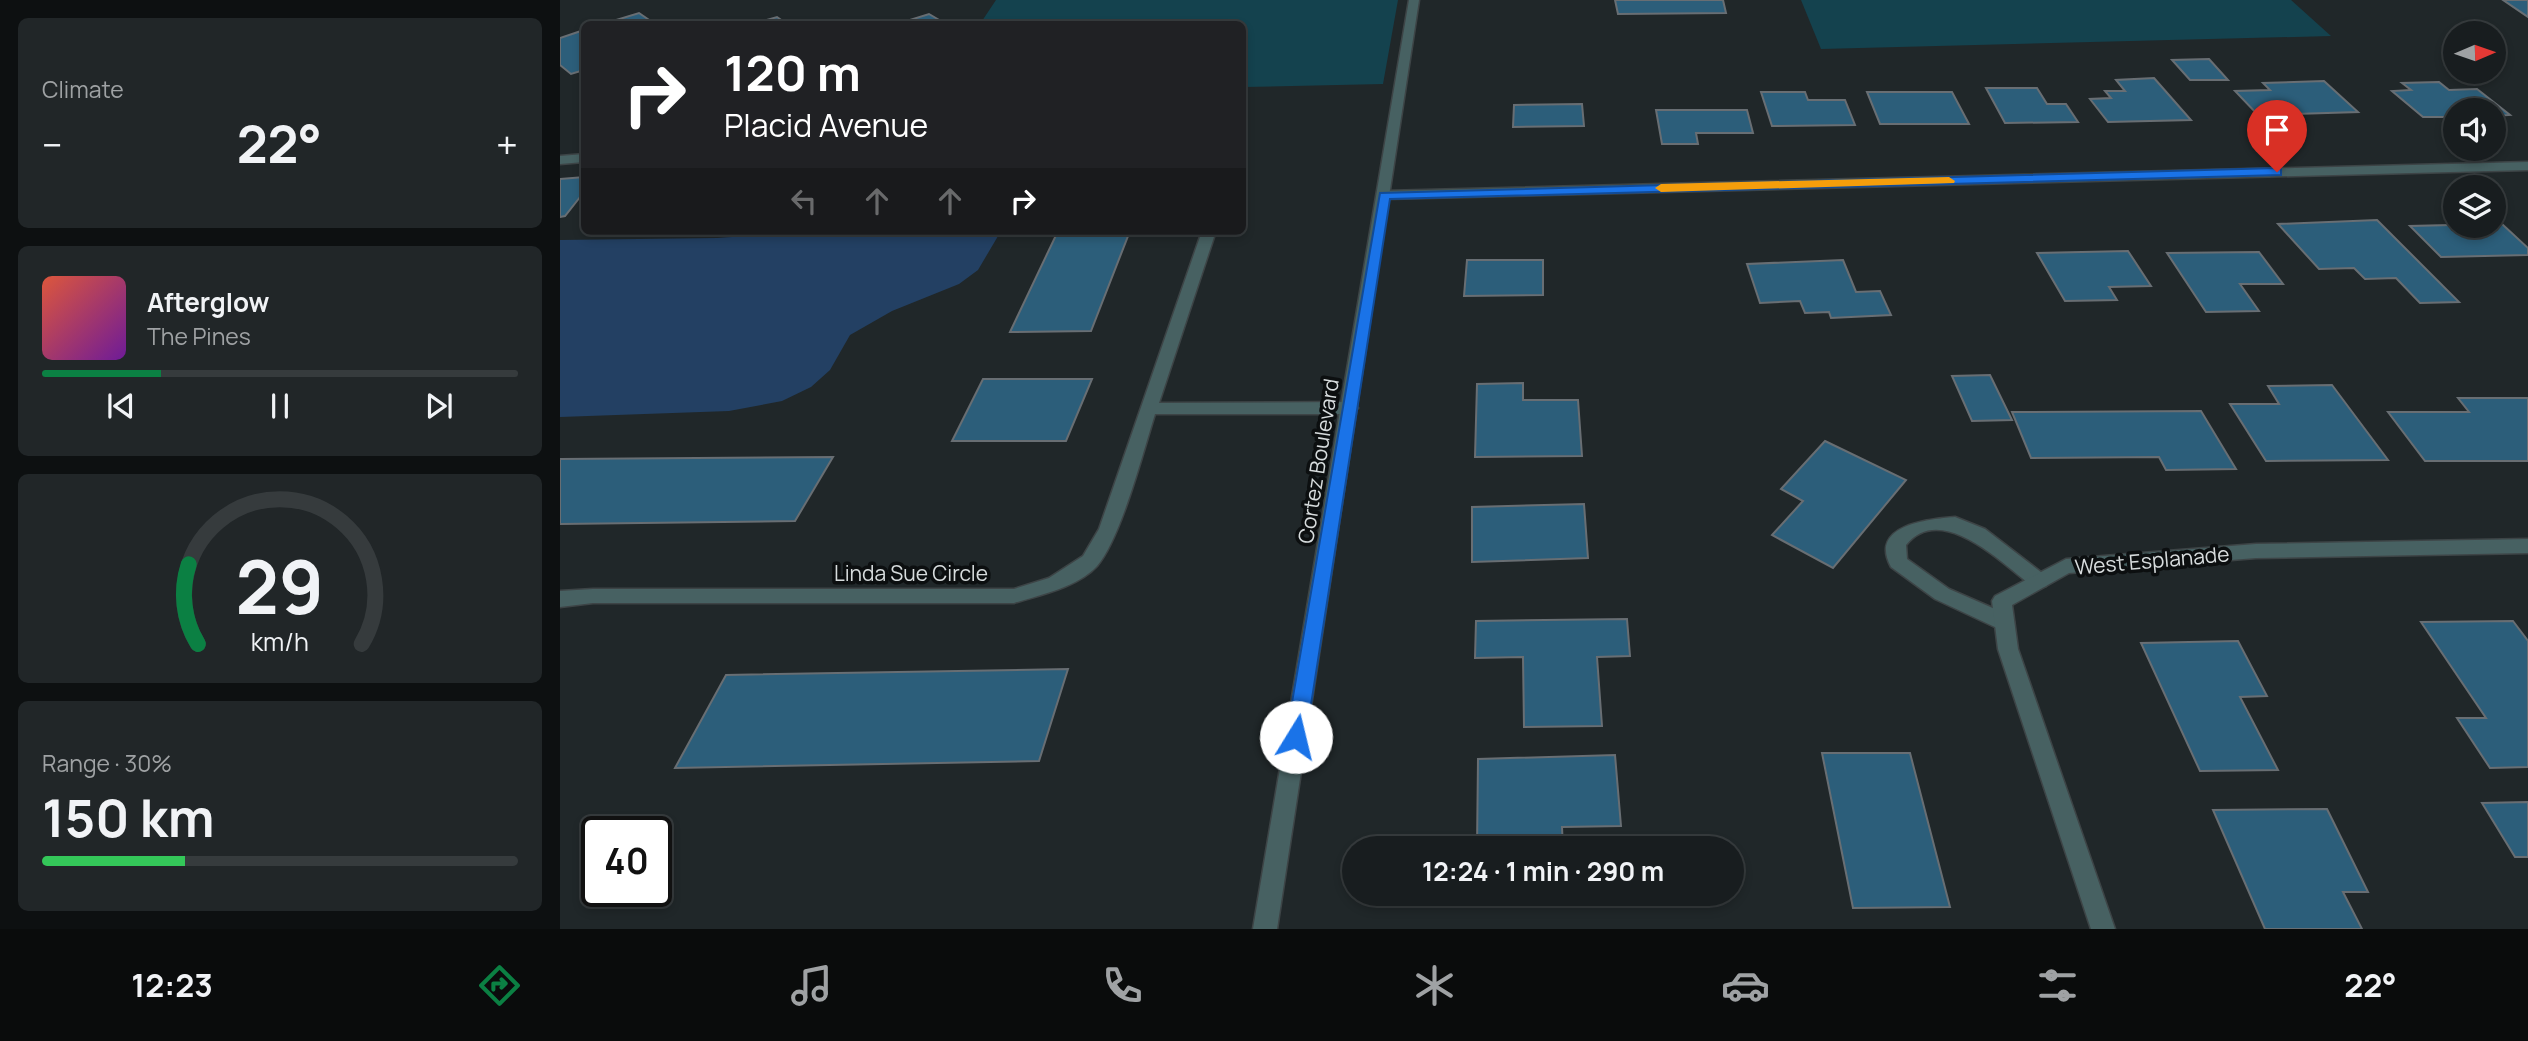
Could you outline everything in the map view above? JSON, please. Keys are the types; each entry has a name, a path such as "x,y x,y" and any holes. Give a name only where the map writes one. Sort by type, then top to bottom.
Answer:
{"street":[{"name":"Cortez Boulevard","path":"1265,929 1414,0"},
{"path":"560,160 581,158"},
{"path":"1384,195 2528,166"},
{"name":"Linda Sue Circle","path":"560,599 593,596 1014,596 1056,583 1090,561 1108,529 1208,235"},
{"path":"1149,409 1350,408"},
{"path":"2039,581 1978,534 1955,524 1925,526 1905,534 1897,544 1898,562 1942,594 2004,622 2008,649 2103,929"},
{"name":"West Esplanade","path":"2004,622 2002,601 2066,566 2242,552 2528,546"}],"shaded area":[{"path":"996,0 1398,0 1383,84 1246,87 1246,21 982,21"},
{"path":"1801,0 2291,0 2331,36 1821,49"},
{"path":"760,235 999,235 978,270 959,284 892,311 850,335 830,370 811,387 782,401 729,411 560,417 560,240"}],"building":[{"path":"1615,0 1723,0 1726,13 1618,14"},
{"path":"2503,0 2528,0 2528,17"},
{"path":"639,13 651,21 613,21"},
{"path":"929,14 941,21 907,21"},
{"path":"777,17 783,21 763,21"},
{"path":"581,31 581,71 571,74 560,65 560,38"},
{"path":"2209,59 2228,80 2190,80 2172,60"},
{"path":"2154,78 2191,120 2108,122 2090,99 2111,98 2105,91 2125,91 2116,80"},
{"path":"2324,81 2358,112 2258,115 2235,91 2270,90 2263,83"},
{"path":"2439,82 2449,90 2477,89 2488,98 2443,98 2443,117 2423,117 2392,91 2411,90 2402,83"},
{"path":"1986,88 2037,88 2047,104 2066,104 2078,122 2005,123"},
{"path":"1761,92 1805,92 1808,100 1845,100 1855,125 1772,126"},
{"path":"1867,92 1952,92 1969,124 1880,124"},
{"path":"1582,104 1584,126 1513,127 1514,105"},
{"path":"1656,110 1747,110 1753,133 1696,133 1698,144 1662,144"},
{"path":"581,177 581,196 565,216 560,217 560,179"},
{"path":"2377,220 2459,302 2420,303 2396,278 2365,279 2354,268 2319,269 2278,224"},
{"path":"2443,225 2443,238 2506,238 2506,228 2528,248 2528,255 2441,257 2410,226"},
{"path":"1056,235 1128,235 1091,331 1010,332"},
{"path":"2128,251 2151,286 2109,287 2117,300 2065,301 2037,253"},
{"path":"2259,252 2283,284 2240,284 2259,311 2206,312 2167,253"},
{"path":"1467,260 1543,260 1543,295 1464,296"},
{"path":"1843,260 1856,292 1880,291 1891,315 1831,318 1829,312 1805,313 1800,301 1760,303 1747,264"},
{"path":"1990,375 2012,420 1972,421 1952,376"},
{"path":"983,379 1092,379 1066,441 952,441"},
{"path":"1523,383 1523,400 1578,400 1582,456 1475,457 1477,384"},
{"path":"2332,385 2388,460 2266,461 2230,404 2279,404 2268,386"},
{"path":"2458,398 2528,398 2528,461 2425,461 2388,412 2469,412"},
{"path":"2201,411 2236,469 2166,470 2159,457 2031,458 2012,412"},
{"path":"1825,441 1906,480 1833,568 1772,535 1803,501 1781,489"},
{"path":"833,457 795,521 560,524 560,459"},
{"path":"1584,504 1588,558 1472,562 1472,507"},
{"path":"1627,619 1630,656 1597,657 1602,726 1524,727 1523,657 1475,658 1476,621"},
{"path":"2513,621 2528,641 2528,767 2490,768 2457,718 2486,718 2421,622"},
{"path":"2238,641 2267,696 2240,697 2278,770 2200,771 2141,643"},
{"path":"1068,669 1039,761 675,768 726,675"},
{"path":"1822,753 1910,753 1950,907 1853,908"},
{"path":"1615,755 1621,826 1562,827 1562,836 1477,836 1478,759"},
{"path":"2528,802 2528,857 2515,857 2482,803"},
{"path":"2327,809 2368,892 2343,892 2362,929 2265,929 2213,810"}],"slow traffic":[{"path":"1661,188 1949,181"}],"route":[{"path":"1296,737 1384,195 2277,172"}]}
